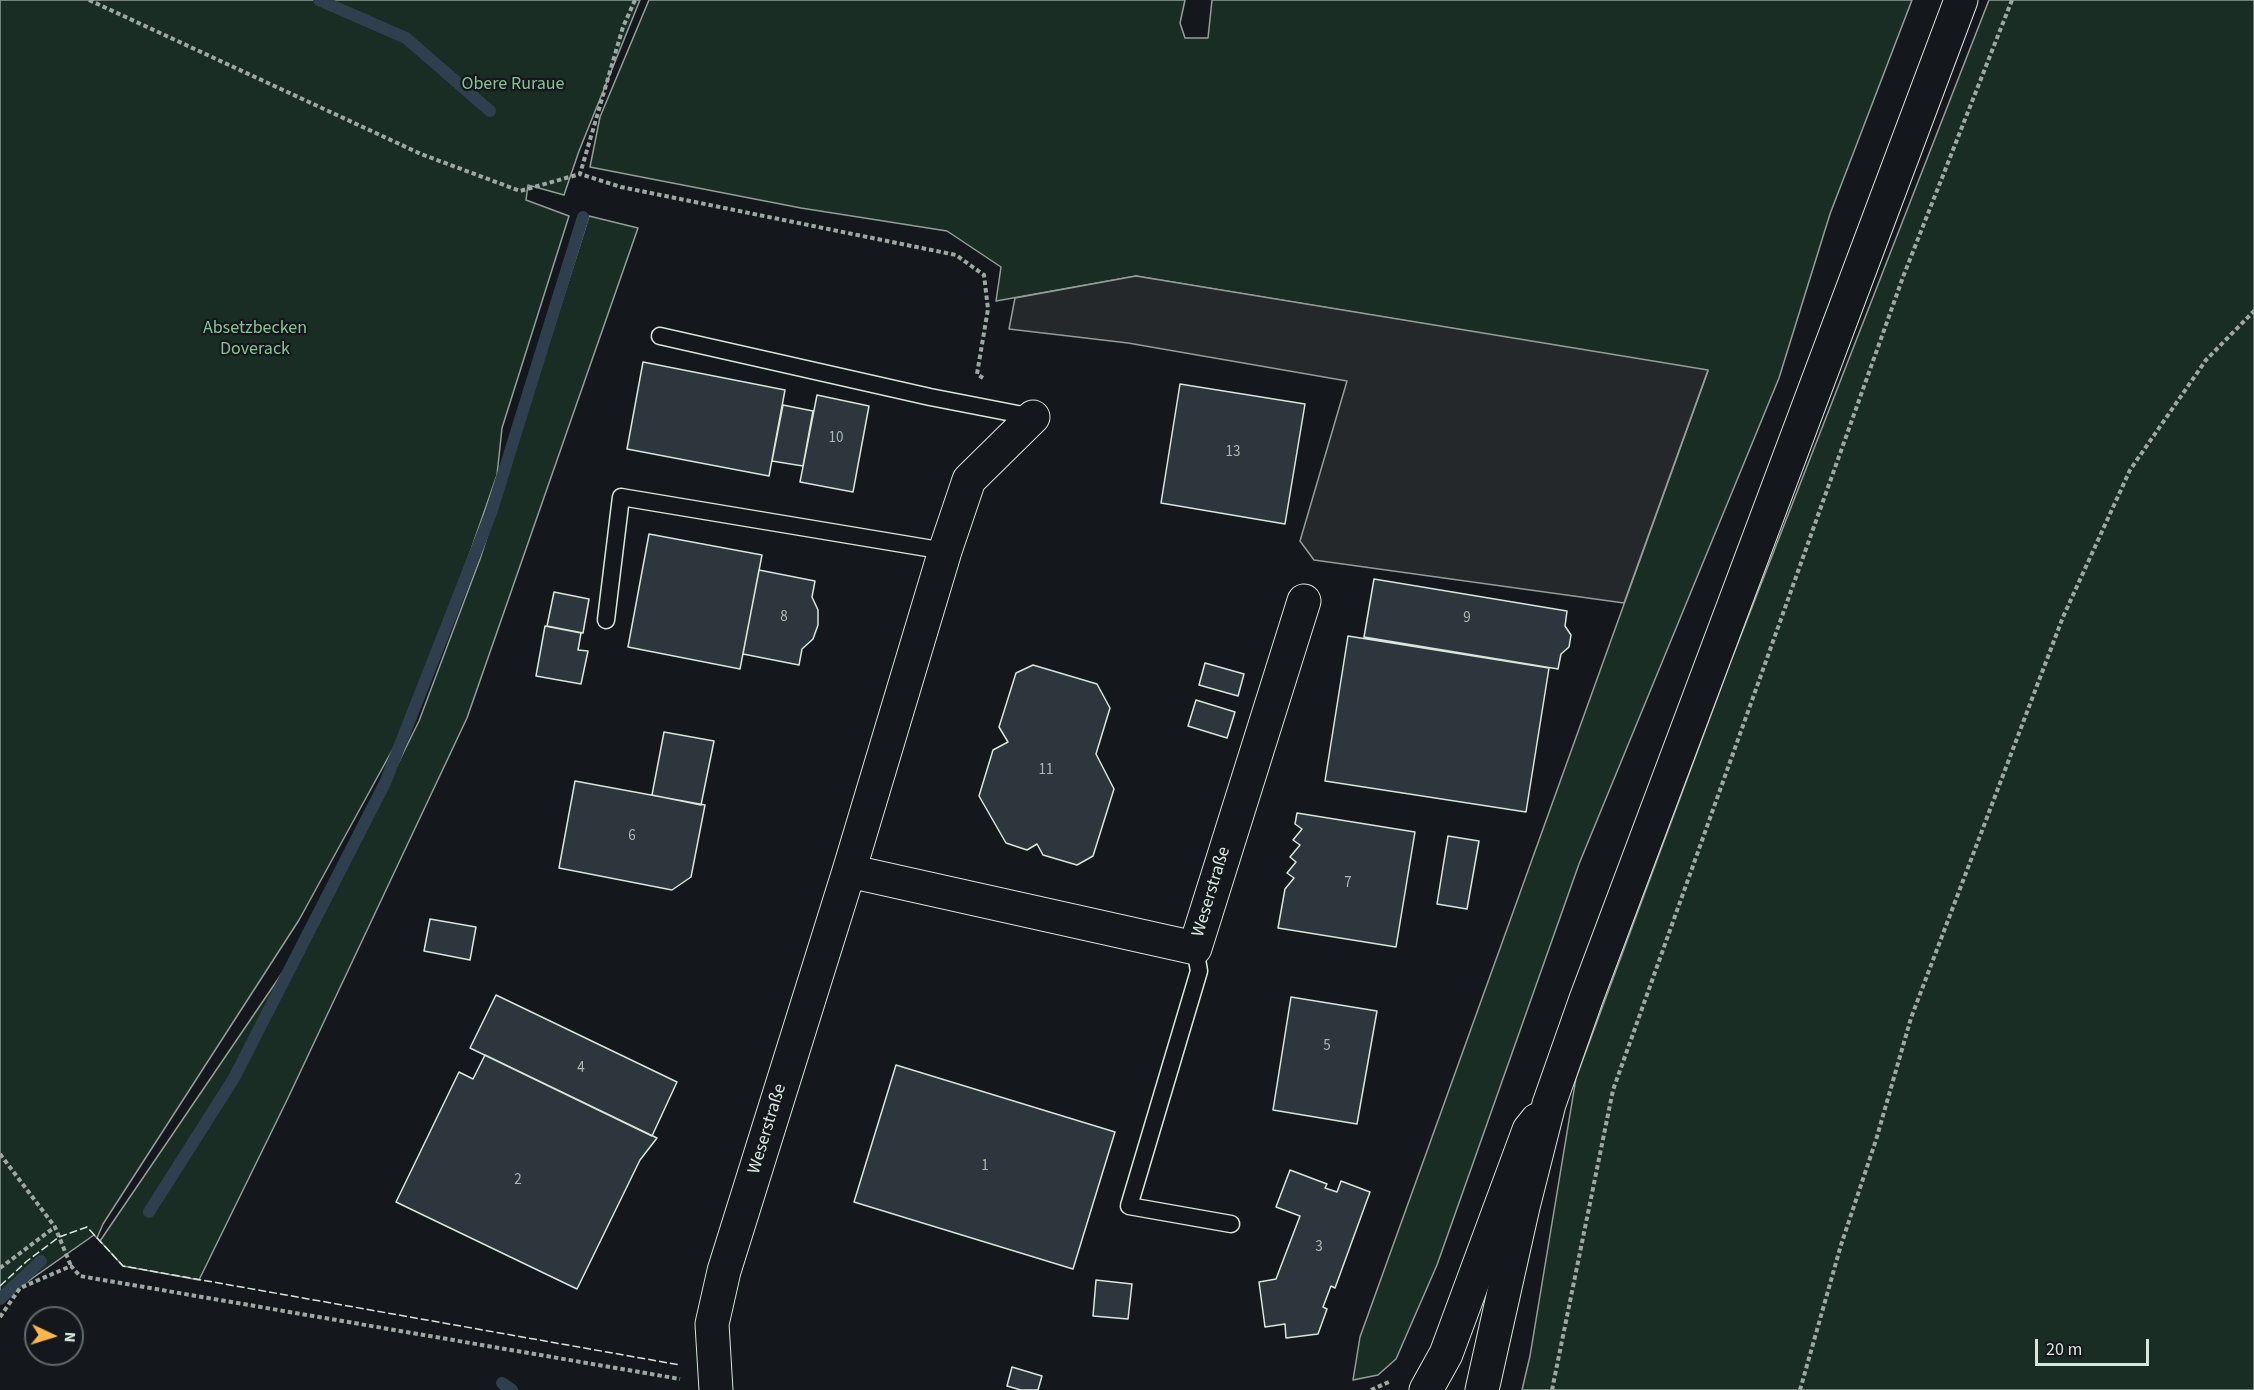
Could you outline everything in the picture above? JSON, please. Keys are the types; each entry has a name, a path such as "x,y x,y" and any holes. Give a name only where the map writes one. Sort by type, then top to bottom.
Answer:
{"street":[{"path":"1482,1390 1523,1207 1549,1104 1586,999 1961,0"},
{"name":"Weserstraße","path":"715,1383 712,1324 724,1271 849,871 945,551 969,480 1032,417"},
{"name":"Weserstraße","path":"849,871 1195,948 1304,601"},
{"path":"1426,1390 1446,1354 1529,1130 1549,1104"}],"lane":[{"path":"660,336 930,397 1032,417"},
{"path":"606,620 621,497 945,551"},
{"path":"1195,948 1199,971 1129,1206 1231,1224"}],"path":[{"path":"89,0 421,154 520,192 580,174 621,187 956,255 984,275 988,309 977,374 987,381"},
{"path":"580,174 623,27 636,0"},
{"path":"1552,1390 1612,1090 1903,277 2012,0"},
{"path":"1800,1390 1841,1245 1876,1140 1911,1018 2063,617 2130,470 2206,360 2254,311"},
{"path":"0,1154 54,1227 71,1266 80,1276 677,1379 715,1383"},
{"path":"0,1268 54,1227"},
{"path":"0,1317 20,1288 71,1266"},
{"path":"1371,1390 1388,1383"}],"green space":[{"name":"Absetzbecken Doverack","path":"0,0 640,0 579,151 564,195 528,185 526,200 569,216 502,428 497,475 417,705 299,920 103,1224 97,1238 94,1235 0,1301"},
{"path":"649,0 1185,0 1180,23 1185,38 1208,38 1212,0 1912,0 1830,214 1779,378 1579,864 1437,1265 1396,1359 1378,1375 1353,1380 1360,1337 1708,371 1136,276 996,301 1001,267 947,231 801,208 590,167 600,117"},
{"path":"1989,0 2254,0 2254,1390 1522,1390 1530,1356 1576,1078 1731,661"},
{"path":"589,216 638,228 467,718 288,1098 199,1280 123,1266 100,1241 327,907 419,721 480,559"}],"shaded area":[{"path":"1136,276 1708,370 1624,603 1314,560 1300,541 1347,381 1128,343 1009,329 1015,298"}],"building":[{"path":"643,362 785,390 769,476 627,449"},
{"path":"1180,384 1305,404 1285,524 1161,503"},
{"path":"817,395 869,406 853,492 800,482"},
{"path":"783,405 813,411 803,466 772,461"},
{"path":"649,534 762,555 740,669 628,647"},
{"path":"759,570 815,581 812,597 818,610 818,625 813,639 802,649 799,665 743,654"},
{"path":"1374,579 1567,611 1565,626 1571,635 1569,647 1561,654 1558,669 1364,637"},
{"path":"554,592 589,599 583,633 547,626"},
{"path":"545,626 581,633 578,650 588,651 581,684 536,676"},
{"path":"1348,636 1549,668 1526,812 1325,781"},
{"path":"1205,663 1244,674 1238,696 1199,685"},
{"path":"1033,665 1097,684 1110,708 1096,754 1114,789 1093,856 1077,865 1043,855 1037,844 1027,850 1006,843 979,796 993,750 1008,742 999,727 1016,673"},
{"path":"1196,700 1235,712 1227,738 1188,726"},
{"path":"664,732 714,741 701,805 652,795"},
{"path":"575,781 705,805 691,877 672,890 559,868"},
{"path":"1297,813 1415,832 1396,947 1278,928 1285,889 1294,878 1287,873 1296,862 1290,857 1300,845 1293,840 1302,829 1295,824"},
{"path":"1448,836 1479,841 1467,909 1437,904"},
{"path":"430,919 476,927 470,960 424,951"},
{"path":"496,995 677,1082 652,1136 470,1048"},
{"path":"1291,997 1377,1011 1357,1124 1273,1110"},
{"path":"485,1055 657,1138 640,1160 577,1289 396,1202 459,1072 473,1079"},
{"path":"896,1065 1115,1132 1073,1269 854,1202"},
{"path":"1290,1170 1327,1184 1325,1188 1337,1192 1341,1181 1370,1192 1335,1288 1331,1286 1323,1307 1327,1309 1318,1334 1286,1338 1285,1324 1265,1327 1259,1282 1276,1279 1300,1216 1276,1207"},
{"path":"1096,1280 1132,1284 1128,1319 1093,1316"},
{"path":"1012,1367 1042,1376 1038,1390 1021,1390 1007,1386"}],"waterway":[{"path":"319,0 406,38 490,111"},
{"path":"149,1212 234,1078 385,783 491,513 583,217"},
{"path":"0,1299 41,1261"},
{"path":"502,1383 512,1390"}],"fence":[{"path":"0,1286 27,1261 59,1237 87,1227 123,1266 680,1365"}],"park label":[{"name":"Obere Ruraue","path":"513,85"}]}
